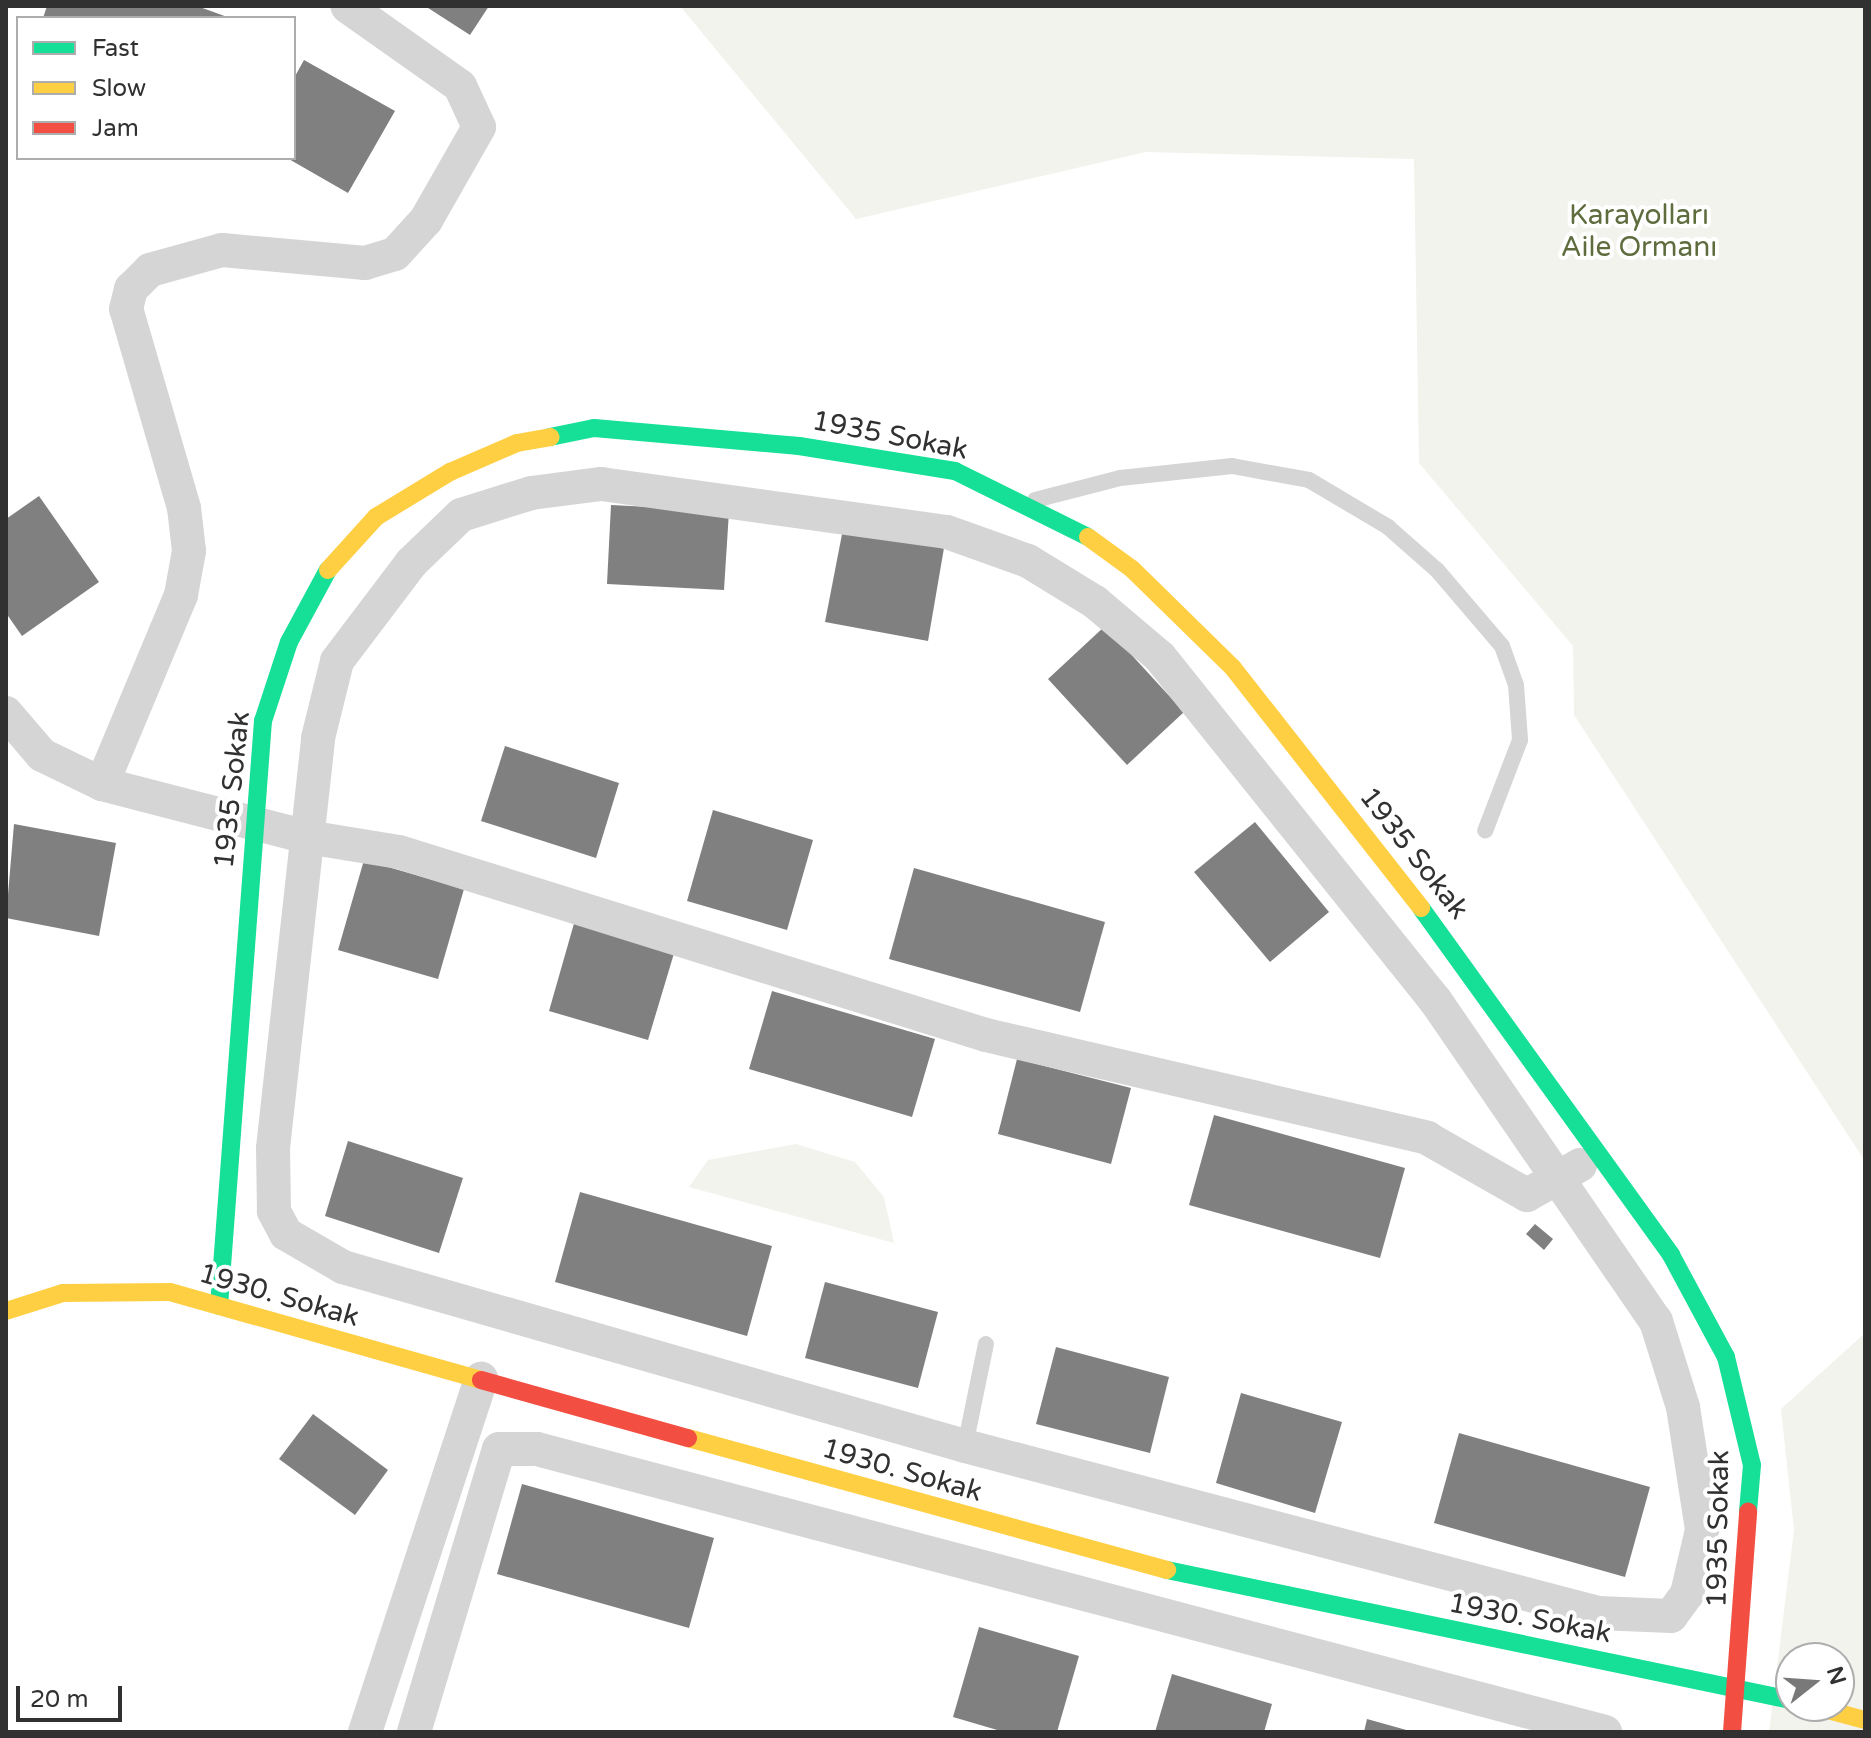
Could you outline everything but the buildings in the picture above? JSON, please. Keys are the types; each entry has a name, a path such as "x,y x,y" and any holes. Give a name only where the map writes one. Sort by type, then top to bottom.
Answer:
{"street":[{"path":"102,784 181,595 189,551 184,508 126,309 131,289 150,270 222,250 365,263 395,254 426,220 479,127 460,86 347,6"},
{"name":"1935 Sokak","path":"219,1306 263,721 289,642 320,579 376,517 450,472 517,443 594,428 799,446 955,471 1027,502 1132,569 1233,668 1601,1150 1708,1315 1743,1407 1752,1465 1739,1687 1732,1732"},
{"path":"517,443 531,493"},
{"path":"601,484 947,532 1028,561 1095,602 1160,657 1435,1000 1562,1178 1656,1321 1683,1407 1702,1530 1687,1594 1671,1616 1598,1613 965,1446 343,1267 286,1234 274,1211 273,1148 307,837 328,693 337,661 361,624 461,515 531,493 601,484"},
{"path":"6,713 42,755 102,784 307,837 399,852 986,1035 1427,1138 1527,1195 1562,1178 1601,1150"},
{"name":"1930. Sokak","path":"6,1311 63,1293 170,1292 1116,1559 1775,1696"},
{"path":"375,1729 481,1379"},
{"path":"414,1732 499,1449 537,1449 1605,1732"}],"lane":[{"path":"1027,502 1120,478 1232,466 1309,480 1388,527 1437,570 1502,646 1516,685 1520,740 1485,831"},
{"path":"965,1446 986,1344"}],"green space":[{"name":"Karayolları Aile Ormanı","path":"680,6 1865,6 1865,1161 1574,715 1573,646 1419,463 1414,159 1146,152 856,219"},
{"path":"796,1144 855,1162 884,1197 894,1243 689,1187 708,1160"},
{"path":"1865,1333 1865,1732 1769,1732 1775,1684 1775,1722 1855,1722 1855,1642 1780,1642 1794,1530 1781,1409"}],"traffic: fast":[{"path":"550,437 594,428 799,446 955,471 1088,537"},
{"path":"219,1306 263,721 289,642 328,570"},
{"path":"1421,908 1671,1255 1726,1357 1752,1465 1748,1512"},
{"path":"1167,1570 1775,1697"}],"traffic: slow":[{"path":"328,570 376,517 450,472 517,443 550,437"},
{"path":"1088,537 1132,569 1233,668 1421,908"},
{"path":"6,1311 63,1293 170,1292 481,1380"},
{"path":"688,1438 1167,1570"},
{"path":"1855,1717 1865,1720"}],"traffic: jam":[{"path":"481,1380 688,1438"},
{"path":"1732,1732 1748,1512"}]}
